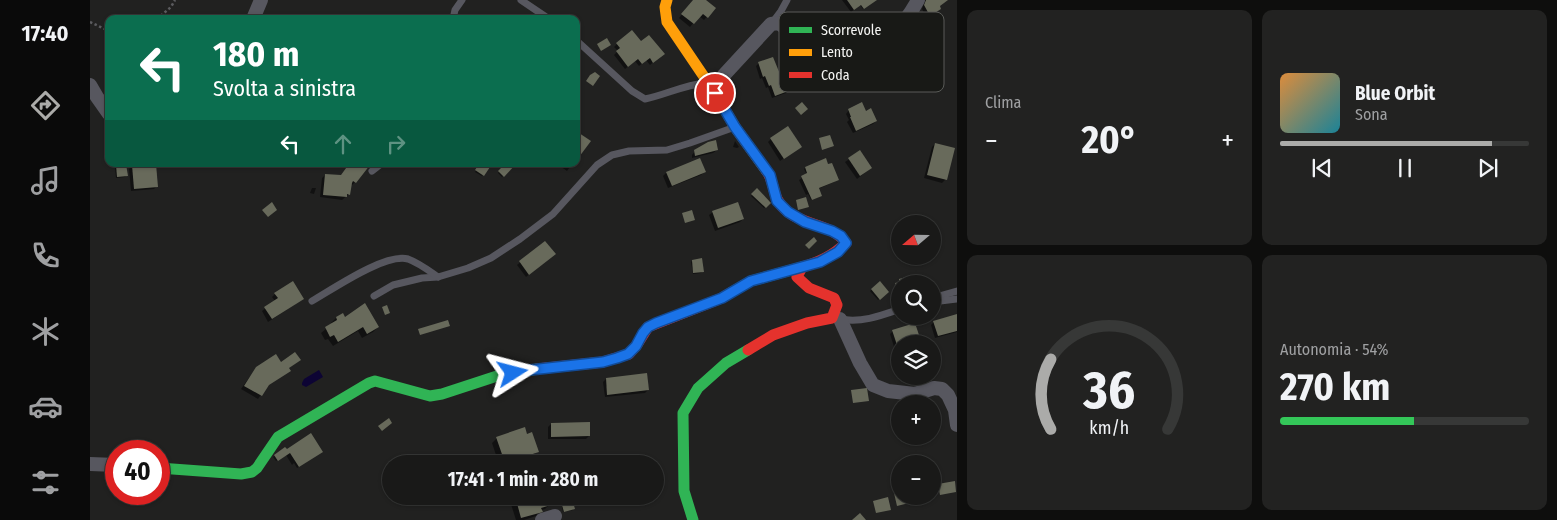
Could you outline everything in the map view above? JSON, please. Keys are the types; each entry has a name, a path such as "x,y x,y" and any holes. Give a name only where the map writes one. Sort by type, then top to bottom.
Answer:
{"street":[{"path":"255,15 261,0"},
{"path":"170,469 241,474 254,471 263,461 270,446 278,437 375,381 430,396 442,394 497,376 530,370 603,362 617,358 628,354 636,346 648,327 656,323 722,298 751,281 820,262 838,252 846,243 841,236 805,222 788,212 777,201 770,175 735,127 667,22 664,7 666,0"},
{"path":"911,12 918,0"},
{"path":"711,88 719,82 771,24 779,24"},
{"path":"90,85 105,108"},
{"path":"802,267 797,277 802,285 818,294 834,298 838,305 836,318 874,385 888,391 915,394 934,388 942,389 948,395 955,410 957,425"},
{"path":"693,520 684,492 683,413 698,388 726,363 773,335 807,323 836,318"},
{"path":"90,464 105,465"}],"lane":[{"path":"454,15 462,0"},
{"path":"521,0 543,15"},
{"path":"780,12 787,0"},
{"path":"771,24 779,14"},
{"path":"580,44 632,91 644,99 696,84 711,88"},
{"path":"374,296 393,284 438,277 468,268 491,258 520,240 553,214 597,165 612,155 629,151 667,150 690,144 735,127"},
{"path":"372,172 378,167"},
{"path":"312,301 376,265 394,258 406,258 421,265 438,277"},
{"path":"941,295 957,291"},
{"path":"941,301 957,299"},
{"path":"836,318 850,321 865,320 891,312"}],"path":[{"path":"162,15 171,7 175,0"},
{"path":"90,22 105,28"}],"shaded area":[{"path":"319,370 323,377 306,387 302,385 304,379"}],"building":[{"path":"693,0 706,0 716,8 708,18 703,14 694,24 681,14"},
{"path":"847,0 877,0 864,9 861,5 854,10"},
{"path":"926,0 948,0 940,6 941,9 936,12 928,12 924,5"},
{"path":"632,30 641,41 649,35 665,54 653,63 650,58 642,64 638,59 628,67 616,51 620,48 616,43"},
{"path":"607,38 611,45 601,51 597,44"},
{"path":"773,57 779,72 779,92 786,92 775,96 771,85 769,86 765,76 763,77 758,62"},
{"path":"595,72 600,76 593,86 586,81"},
{"path":"802,102 808,109 801,115 795,108"},
{"path":"862,102 866,111 871,108 877,121 856,131 848,109"},
{"path":"788,126 802,147 784,159 770,138"},
{"path":"580,134 591,141 580,156"},
{"path":"830,135 834,146 822,150 819,138"},
{"path":"716,140 718,150 695,156 694,150"},
{"path":"935,143 955,148 947,180 927,175"},
{"path":"860,150 872,168 860,176 848,158"},
{"path":"700,158 706,172 672,186 666,172"},
{"path":"826,158 828,164 832,163 839,180 819,188 822,196 812,200 801,176 807,173 805,167"},
{"path":"116,167 126,167 128,176 117,177"},
{"path":"132,167 156,167 158,187 134,189"},
{"path":"347,167 368,167 356,183 353,181 350,195 347,194 347,197 323,195 325,174 341,175"},
{"path":"477,167 490,167 484,176 475,170"},
{"path":"502,167 513,167 504,177 498,171"},
{"path":"757,188 771,203 766,208 751,194"},
{"path":"806,197 809,207 798,210 796,200"},
{"path":"272,202 277,210 268,217 262,210"},
{"path":"738,202 744,219 718,228 712,211"},
{"path":"692,210 695,220 685,223 682,213"},
{"path":"814,237 817,241 809,249 805,245"},
{"path":"545,241 556,254 529,275 519,261"},
{"path":"702,258 704,272 693,273 692,260"},
{"path":"293,281 304,299 272,319 264,307 278,298 274,293"},
{"path":"880,281 889,292 880,300 871,289"},
{"path":"365,303 379,327 367,334 363,327 338,342 334,335 330,337 325,327 337,320 336,317 343,313 345,317"},
{"path":"387,305 390,313 385,315 382,307"},
{"path":"957,314 957,331 938,335 934,325 941,325 941,319"},
{"path":"448,320 450,326 420,335 418,329"},
{"path":"916,325 919,335 894,335 892,330"},
{"path":"295,352 301,360 289,368 291,371 269,385 262,396 244,386 256,367 276,354 281,362"},
{"path":"647,373 649,390 607,395 606,378"},
{"path":"867,388 869,401 853,403 851,390"},
{"path":"389,418 392,423 382,431 378,426"},
{"path":"590,422 590,436 551,437 551,423"},
{"path":"525,427 527,434 532,432 539,452 530,455 502,455 496,437"},
{"path":"311,433 323,452 299,467 290,453 278,461 274,455"},
{"path":"955,481 956,492 941,495 941,483"},
{"path":"888,497 891,510 876,513 873,501"},
{"path":"517,505 551,505 541,508 543,512 521,518"},
{"path":"562,505 574,505 575,509 564,512"},
{"path":"860,513 866,520 852,520"}],"traffic: fast":[{"path":"732,292 751,281 802,267"},
{"path":"693,520 684,491 683,413 698,388 726,363 748,350"},
{"path":"170,469 241,474 252,472 257,468 278,437 375,381 430,396 442,394 497,376 537,369"}],"traffic: slow":[{"path":"667,0 665,7 667,22 715,93 735,127 766,170"}],"traffic: jam":[{"path":"748,350 773,335 807,323 832,318 837,305 834,298 809,288 797,277 802,267 826,258 846,243 834,232 795,217 782,207 776,197 772,181 766,170"},
{"path":"537,369 603,362 629,354 648,327 722,298 732,292"}],"route":[{"path":"513,373 603,362 628,354 636,346 648,327 722,298 751,281 820,262 838,252 846,243 841,236 832,231 805,222 788,212 777,201 770,175 735,127 715,93"}]}
